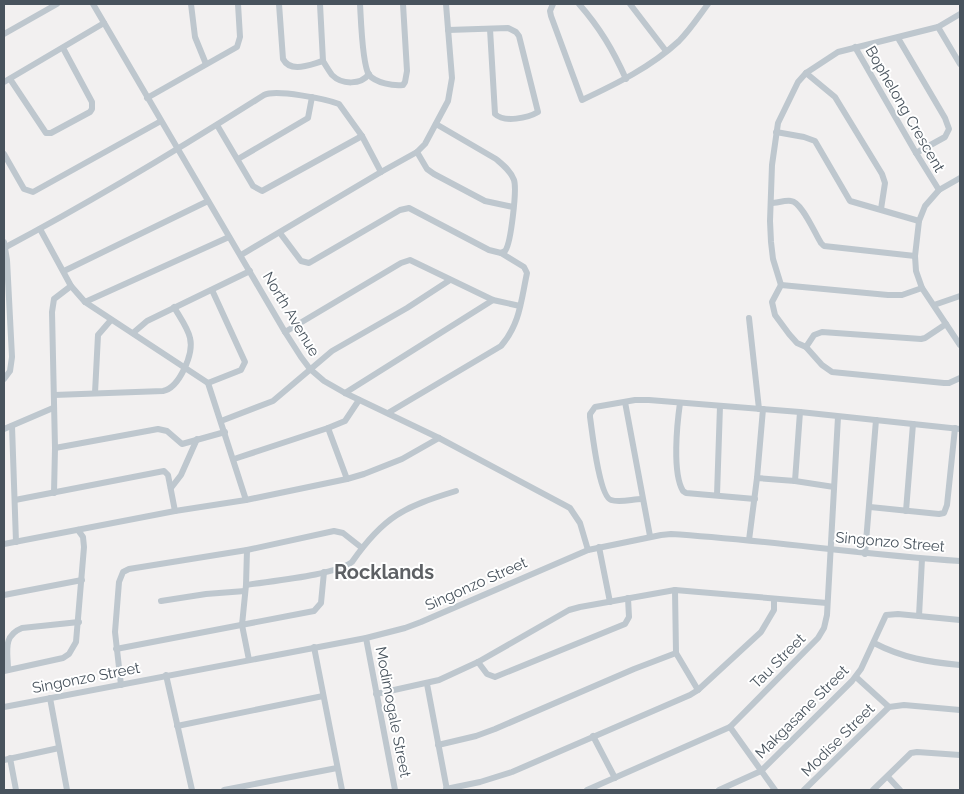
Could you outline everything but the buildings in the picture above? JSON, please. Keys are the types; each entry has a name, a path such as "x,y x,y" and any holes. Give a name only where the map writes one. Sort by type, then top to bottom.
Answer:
{"street":[{"path":"4,34 56,4"},
{"name":"North Avenue","path":"93,4 285,332 310,369 324,381 345,393 439,438 570,508 580,523 588,550"},
{"path":"191,4 195,37 206,64"},
{"path":"147,98 237,47 240,31 238,4"},
{"path":"279,4 283,59 286,64 292,67 301,67 324,61"},
{"path":"320,4 324,61 333,75 339,80 360,82 365,80 369,74"},
{"path":"360,4 365,60 369,74 381,82 399,85 405,82 407,72 403,4"},
{"path":"241,255 418,152 425,144 448,101 451,89 452,78 446,4"},
{"path":"553,4 550,11 551,16 582,100 626,79 666,51 679,40 707,4"},
{"path":"580,4 612,48 626,79"},
{"path":"630,4 666,51"},
{"path":"855,47 938,27 960,14"},
{"path":"63,48 92,102 92,109 90,112 51,133 46,133 7,80 104,23"},
{"path":"938,27 960,64"},
{"path":"448,30 508,28 516,32 519,36 538,112 531,116 502,118 495,114 490,29"},
{"path":"898,38 949,129 945,137 916,153"},
{"name":"Bophelong Crescent","path":"806,73 838,52 855,47 939,190"},
{"path":"881,209 885,183 882,174 835,97 806,73 800,79 779,118 776,132 772,164 770,242 781,285 772,301 775,315 794,339 806,347 822,365 832,372 944,384 949,384 960,378"},
{"path":"4,379 10,371 12,364 4,245 40,229 268,93 312,97 340,104 362,136 381,172"},
{"path":"238,159 308,118 312,97"},
{"path":"4,154 24,189 33,192 160,121"},
{"path":"436,124 496,159 504,165 514,178 513,208 508,248 500,253"},
{"path":"217,125 253,186 262,191 362,136"},
{"path":"776,132 815,141 850,201 919,221"},
{"path":"418,152 427,169 434,174 485,201 513,208"},
{"path":"960,178 939,190 925,206 919,221 915,256 916,271 922,288 960,345"},
{"path":"64,271 208,201"},
{"path":"771,203 796,202 801,207 824,246 915,256"},
{"path":"280,233 301,261 309,263 400,210 409,208 489,250 500,253 521,264 526,270 514,329 500,346 388,414"},
{"path":"40,229 71,286 85,302 208,382 246,500"},
{"path":"85,302 229,236"},
{"path":"285,332 406,261 415,262 493,300 520,306"},
{"path":"133,333 147,321 250,271"},
{"path":"221,421 273,401 332,351 450,280"},
{"path":"781,285 896,295 922,288"},
{"path":"54,493 53,304 58,295 71,286"},
{"path":"208,382 241,370 245,362 212,290"},
{"path":"934,305 960,296"},
{"path":"345,393 493,300"},
{"path":"54,395 169,390 173,388 185,367 190,339 174,307"},
{"path":"749,318 761,409 757,478 749,540"},
{"path":"95,393 98,335 111,320"},
{"path":"806,347 817,332 921,338 929,336 946,324"},
{"path":"234,459 328,428 345,420 360,400"},
{"path":"642,498 610,500 604,491 590,414 595,408 644,400 800,412 957,429 946,511 944,513 870,507"},
{"path":"625,402 650,536"},
{"path":"680,403 676,439 681,489 686,493 755,499"},
{"path":"717,495 720,406"},
{"path":"4,429 53,408"},
{"path":"796,480 800,412"},
{"name":"Tau Street","path":"587,790 730,727 815,643 824,628 827,603 838,417"},
{"path":"865,554 876,420"},
{"path":"906,511 913,424"},
{"path":"12,426 16,542"},
{"path":"328,428 347,478"},
{"path":"55,448 158,429 167,431 182,444 225,432"},
{"path":"4,544 175,511 246,500 364,474 396,462 439,438"},
{"path":"171,488 184,469 197,440"},
{"path":"15,500 164,471 168,475 175,511"},
{"path":"757,478 796,480 834,487"},
{"path":"161,601 246,588 347,566 377,530 398,513 416,504 456,490"},
{"path":"78,530 84,542 79,622 76,642 69,654 63,658 6,670 8,639 15,630 79,622"},
{"path":"121,685 115,632 119,582 123,572 129,569 247,550 339,531 362,548"},
{"name":"Singonzo Street","path":"4,707 366,638 405,628 588,550 650,536 671,534 749,540 865,554 960,561"},
{"path":"599,547 610,602"},
{"path":"247,550 242,626 249,660"},
{"path":"919,616 922,558"},
{"path":"116,650 314,611 321,603 324,572"},
{"path":"4,595 82,580"},
{"path":"376,694 427,684 478,662 569,610 628,598 675,590 827,603"},
{"path":"675,590 676,653 698,690"},
{"path":"478,662 487,674 496,677 625,624 629,617 628,598"},
{"path":"427,684 446,790 480,782 512,772 698,690 761,632 774,610 774,599"},
{"name":"Makgasane Street","path":"719,790 761,771 856,677 886,615 898,614 960,620"},
{"name":"Modimogale Street","path":"366,638 395,790"},
{"path":"874,643 910,658 960,665"},
{"path":"314,648 342,790"},
{"path":"438,745 486,733 676,653"},
{"path":"166,675 192,790"},
{"path":"856,677 889,707 904,705 960,710"},
{"path":"177,726 323,696"},
{"path":"50,698 67,790"},
{"name":"Modise Street","path":"804,790 889,707"},
{"path":"730,727 775,790"},
{"path":"593,736 615,778"},
{"path":"16,790 7,759 59,748"},
{"path":"873,790 911,753 960,755"},
{"path":"224,790 337,768"},
{"path":"888,777 900,790"}],"district":[{"name":"Rocklands","path":"384,572"}]}
